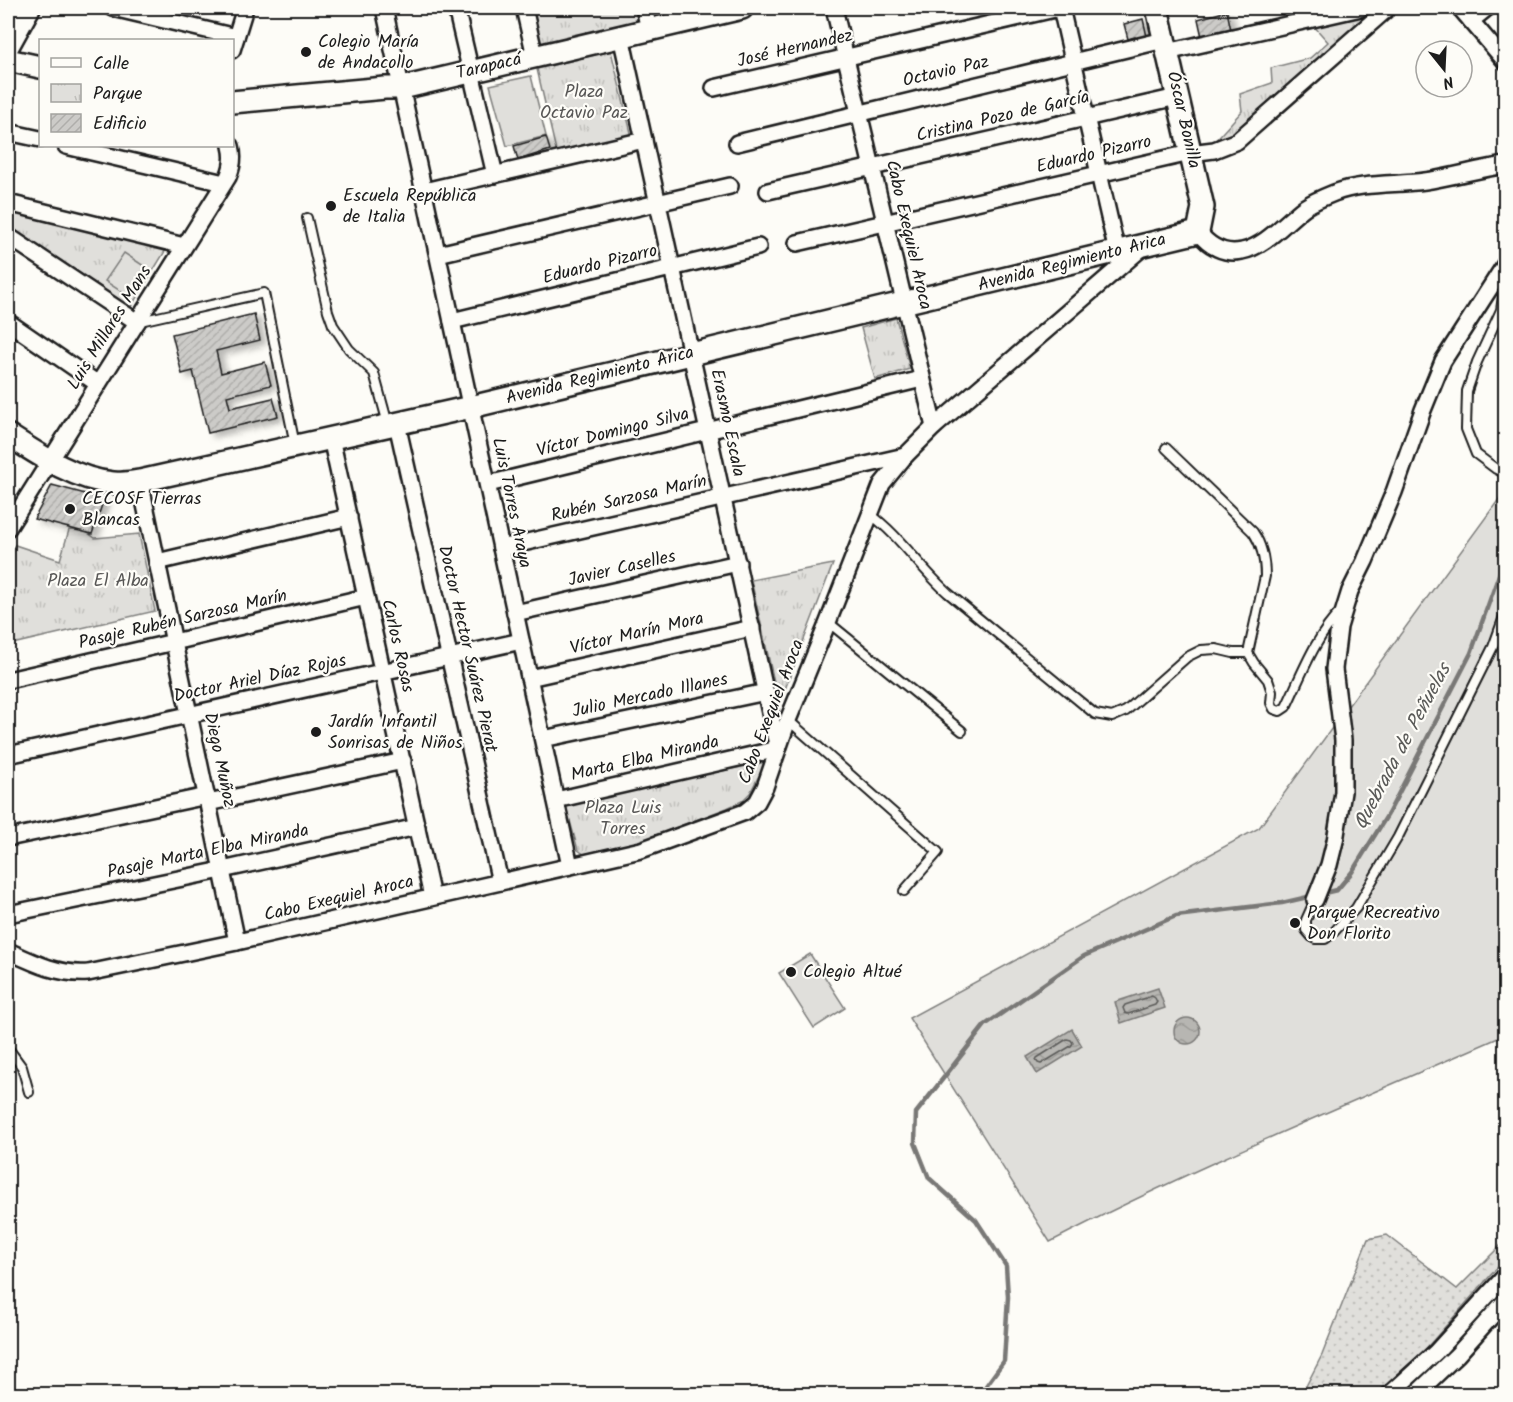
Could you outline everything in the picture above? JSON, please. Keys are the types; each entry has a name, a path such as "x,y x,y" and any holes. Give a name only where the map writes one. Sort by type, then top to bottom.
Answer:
{"street":[{"path":"8,46 29,8"},
{"path":"113,8 220,39"},
{"path":"234,43 245,8"},
{"name":"Luis Torres Araya","path":"384,8 570,866"},
{"path":"456,8 495,175"},
{"path":"524,8 535,56"},
{"path":"644,8 649,29"},
{"name":"Tarapacá","path":"234,102 402,88 621,36 710,11 742,8"},
{"name":"Cabo Exequiel Aroca","path":"8,951 55,971 76,974 99,971 641,850 745,812 757,802 762,795 788,720 882,484 905,456 934,427 834,8"},
{"path":"1060,8 1117,252"},
{"name":"José Hernandez","path":"714,88 1060,8"},
{"name":"Óscar Bonilla","path":"1157,8 1203,207 1198,232"},
{"name":"Octavio Paz","path":"737,143 1074,62 1361,8"},
{"name":"Eduardo Pizarro","path":"797,243 1099,173 1214,150 1238,141 1388,8"},
{"path":"1460,8 1506,62"},
{"path":"1471,21 1487,8"},
{"name":"Erasmo Escala","path":"621,36 778,748"},
{"path":"8,60 39,67"},
{"name":"Cristina Pozo de García","path":"768,191 1178,97"},
{"path":"8,132 39,139"},
{"path":"424,191 644,140"},
{"path":"70,147 224,183"},
{"name":"Luis Millares Mans","path":"8,528 224,183 233,162 231,147"},
{"path":"1198,232 1215,248 1240,252 1258,246 1305,208 1335,193 1365,186 1426,181 1506,165"},
{"path":"438,254 730,186"},
{"path":"8,203 184,246"},
{"name":"Avenida Regimiento Arica","path":"8,435 49,461 82,475 114,484 140,481 471,407 1198,232"},
{"path":"8,236 137,322"},
{"path":"934,427 1145,245"},
{"name":"Eduardo Pizarro","path":"452,321 758,247"},
{"path":"1317,895 1335,841 1343,792 1343,740 1334,669 1345,607 1394,492 1422,410 1443,362 1502,268"},
{"path":"8,322 98,384"},
{"name":"Víctor Domingo Silva","path":"488,484 922,379"},
{"name":"Doctor Hector Suárez Pierat","path":"392,425 449,657 500,882"},
{"name":"Carlos Rosas","path":"331,438 432,897"},
{"name":"Rubén Sarzosa Marín","path":"501,548 905,456"},
{"name":"Diego Muñoz","path":"140,481 237,942"},
{"path":"157,562 349,518"},
{"name":"Javier Caselles","path":"515,613 738,563"},
{"name":"Pasaje Rubén Sarzosa Marín","path":"8,680 366,597"},
{"name":"Víctor Marín Mora","path":"530,678 752,628"},
{"name":"Doctor Ariel Díaz Rojas","path":"8,754 521,641"},
{"name":"Julio Mercado Illanes","path":"543,739 766,692"},
{"name":"Marta Elba Miranda","path":"556,800 778,748"},
{"path":"8,837 403,761"},
{"name":"Pasaje Marta Elba Miranda","path":"8,914 417,827"},
{"path":"1390,1395 1437,1352 1506,1275"},
{"path":"1416,1395 1506,1300"}],"lane":[{"path":"307,218 333,325 349,349 374,373 392,425"},
{"path":"1502,268 1505,282 1501,310 1477,362 1467,391 1466,429 1476,454 1506,474"},
{"path":"137,322 264,293 295,446"},
{"path":"1166,448 1253,531 1262,547 1265,576 1248,653 1268,680 1274,709 1280,711 1286,707 1319,640 1333,619 1345,607"},
{"path":"870,514 898,538 924,570 948,593 1095,714 1112,717 1126,711 1187,657 1200,651 1216,649 1233,653 1248,653"},
{"path":"1317,895 1306,920 1306,930 1316,939 1325,939 1356,908 1398,837 1492,646 1506,611"},
{"path":"828,622 962,731"},
{"path":"788,720 938,852 904,891"},
{"path":"8,1048 25,1075 29,1092"}],"green space":[{"path":"531,8 635,8 639,20 540,45"},
{"path":"1377,9 1235,138 1213,143 1242,111 1240,94 1272,83 1271,68 1310,58 1328,42 1312,24"},
{"name":"Plaza Octavio Paz","path":"611,51 632,137 557,155 537,69"},
{"path":"531,76 546,136 507,146 490,85"},
{"path":"8,209 167,248 129,310 8,231"},
{"path":"124,253 147,268 128,296 105,281"},
{"path":"896,318 910,369 875,379 861,328"},
{"name":"Parque Recreativo Don Florito","path":"1505,491 1505,1035 1219,1160 1050,1242 909,1018 1259,828"},
{"name":"Plaza El Alba","path":"69,530 85,531 95,538 139,534 155,611 8,645 8,555 15,545 60,560"},
{"path":"833,564 782,697 777,695 751,580"},
{"name":"Plaza Luis Torres","path":"766,762 750,793 742,801 636,843 584,854 578,850 565,803"},
{"path":"810,954 845,1008 814,1028 779,973"},
{"path":"1387,1235 1457,1289 1505,1241 1505,1259 1422,1353 1375,1394 1302,1394 1322,1355 1368,1239"}],"water":[{"path":"1158,988 1165,1008 1121,1023 1115,1002"},
{"path":"1187,1018 1196,1022 1200,1031 1196,1040 1187,1044 1178,1040 1174,1031 1178,1022"},
{"path":"1072,1029 1082,1046 1037,1074 1027,1057"}],"building":[{"path":"1227,11 1231,30 1202,37 1198,19"},
{"path":"1143,19 1148,41 1137,44 1135,37 1128,39 1124,24"},
{"path":"546,137 550,150 518,160 514,146"},
{"path":"254,314 260,340 216,351 221,373 265,362 271,385 227,396 230,408 273,398 278,416 208,433 193,371 182,374 172,334"},
{"name":"CECOSF Tierras Blancas","path":"52,485 104,499 92,534 34,519"}],"waterway":[{"name":"Quebrada de Peñuelas","path":"1320,894 1337,890 1352,872 1388,814 1471,653 1506,555"},
{"name":"Quebrada de Peñuelas","path":"980,1394 1004,1361 1008,1297 1006,1266 976,1220 929,1178 915,1143 916,1113 985,1025 1084,956 1176,916 1282,903 1312,896"}],"place":[{"name":"Colegio María de Andacollo","path":"306,52"},
{"name":"Escuela República de Italia","path":"331,206"},
{"name":"CECOSF Tierras Blancas","path":"70,509"},
{"name":"Jardín Infantil Sonrisas de Niños","path":"316,732"},
{"name":"Parque Recreativo Don Florito","path":"1295,923"},
{"name":"Colegio Altué","path":"791,972"}]}
